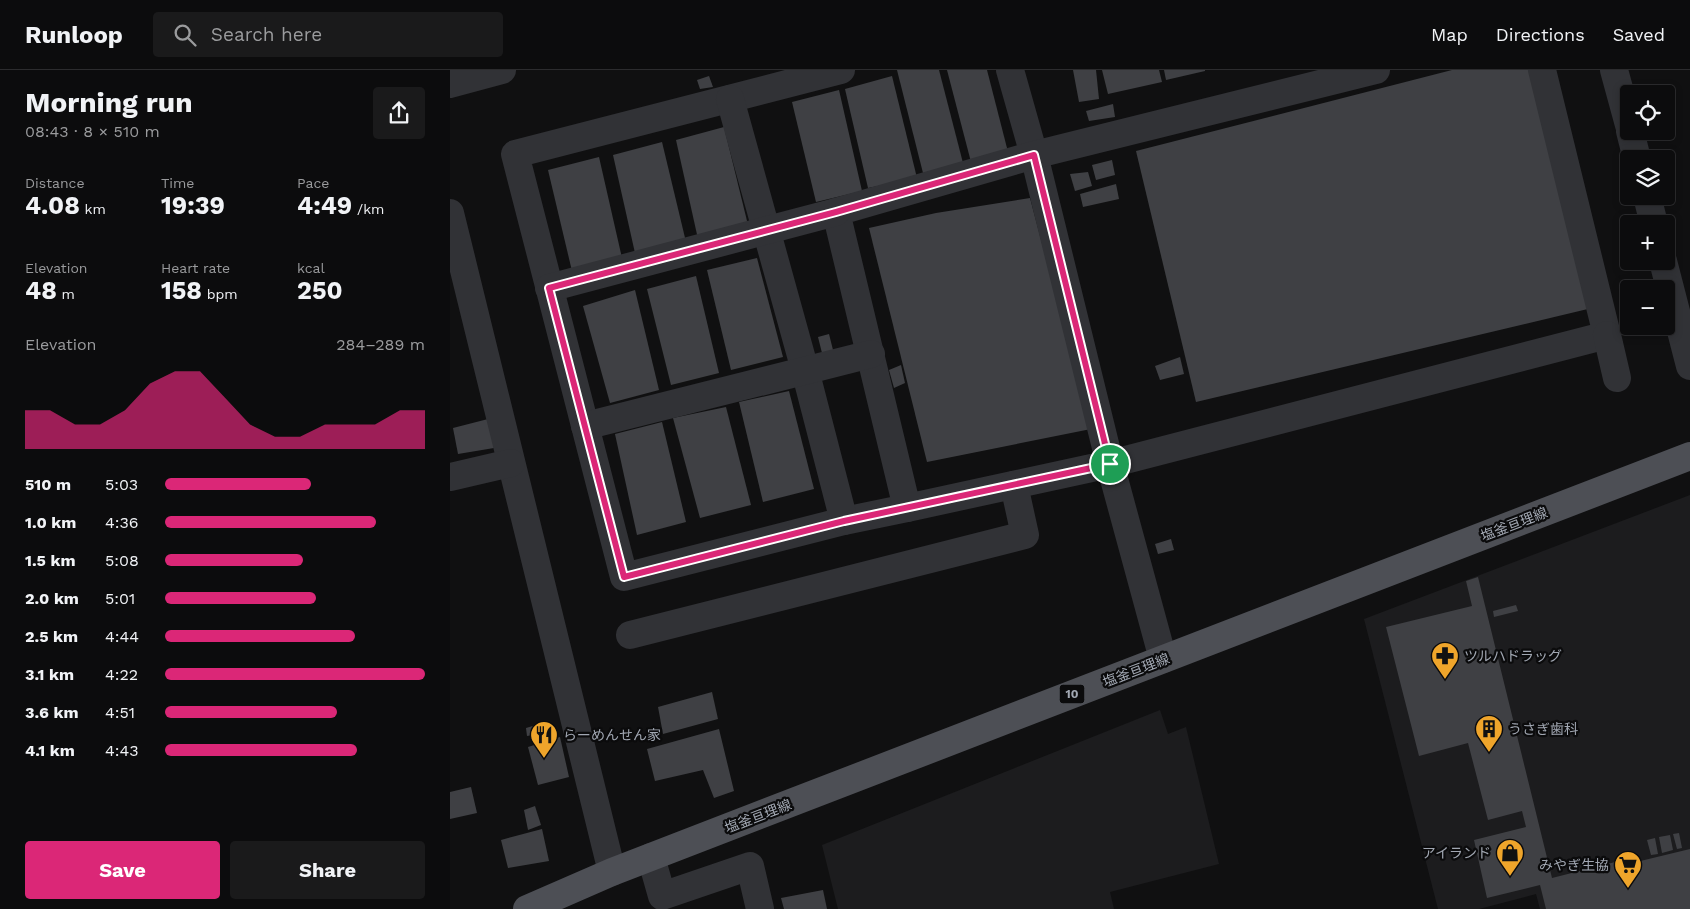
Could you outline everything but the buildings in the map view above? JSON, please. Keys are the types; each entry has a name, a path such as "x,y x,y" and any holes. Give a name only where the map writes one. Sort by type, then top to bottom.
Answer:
{"main road":[{"name":"塩釜亘理線","path":"527,909 612,872 1690,456"}],"street":[{"path":"450,84 502,70"},
{"path":"841,70 515,154 624,577 844,521 1110,464 1607,335"},
{"path":"1010,70 1034,155 1110,464 1163,660"},
{"path":"549,288 836,212 1034,155 1376,70"},
{"path":"1542,70 1616,378"},
{"path":"1614,70 1620,92"},
{"path":"730,99 806,370 844,521"},
{"path":"836,212 907,508"},
{"path":"450,213 612,872"},
{"path":"1665,270 1690,366"},
{"path":"585,426 871,354"},
{"path":"450,477 511,463"},
{"path":"630,635 1025,535 1014,484"},
{"path":"651,857 662,896 750,866 760,909"}],"shaded area":[{"path":"1690,495 1690,909 1540,909 1536,894 1479,909 1438,909 1364,619"},
{"path":"1160,710 1168,734 1186,727 1219,864 1110,892 1114,909 838,909 822,845"}],"place":[{"name":"ツルハドラッグ","path":"1445,680"},
{"name":"うさぎ歯科","path":"1489,753"},
{"name":"らーめんせん家","path":"544,759"},
{"name":"アイランド","path":"1510,877"},
{"name":"みやぎ生協","path":"1628,889"}],"route":[{"path":"1034,155 1110,464 844,521 624,577 549,288 836,212 1034,155"}]}
